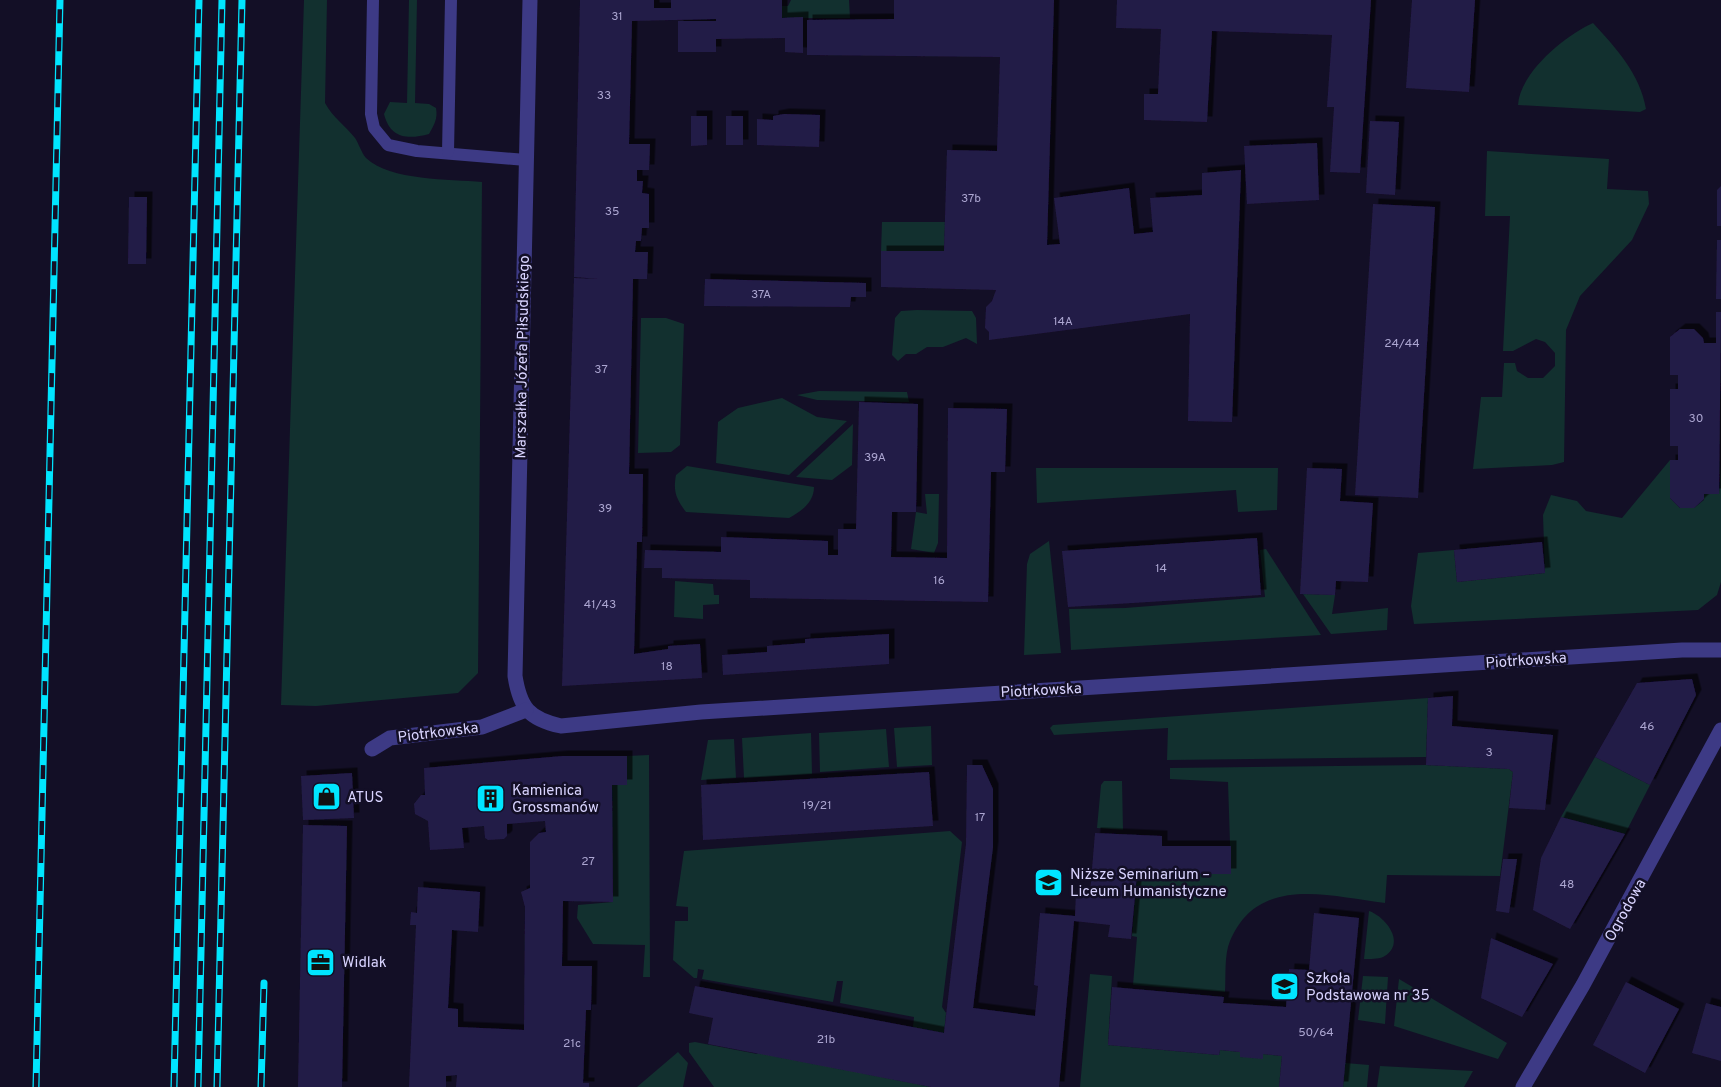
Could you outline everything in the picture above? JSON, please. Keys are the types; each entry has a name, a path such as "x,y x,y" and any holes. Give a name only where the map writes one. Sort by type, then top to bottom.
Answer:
{"street":[{"name":"Marszałka Józefa Piłsudskiego","path":"526,711 518,696 515,676 530,0"},
{"name":"Piotrkowska","path":"372,749 390,738 482,727 526,711 542,722 561,726 701,712 1671,651 1721,650"},
{"name":"Ogrodowa","path":"1523,1087 1589,975 1721,730"}],"lane":[{"path":"373,0 371,95 374,128 388,145 417,151 526,160"},
{"path":"448,152 451,0"}],"green space":[{"path":"304,0 327,0 325,103 355,138 366,158 377,166 405,175 482,182 478,673 458,693 316,706 281,705"},
{"path":"409,0 417,0 415,103 429,104 436,108 435,122 429,134 414,137 395,132 390,128 384,114 390,102 407,103"},
{"path":"791,0 849,0 850,18 782,18 782,6 788,6"},
{"path":"1593,23 1633,73 1646,109 1640,112 1518,105 1521,92 1535,68 1570,36"},
{"path":"1487,151 1609,159 1607,189 1648,191 1649,204 1632,240 1580,296 1566,330 1564,462 1552,465 1473,469 1481,397 1502,397 1504,363 1515,363 1517,371 1528,378 1543,378 1555,366 1555,353 1545,342 1536,339 1513,351 1503,351 1510,216 1485,216"},
{"path":"882,222 945,222 944,251 881,252"},
{"path":"901,311 972,311 976,318 977,344 966,338 943,347 927,347 916,354 906,354 898,361 892,355 895,318"},
{"path":"641,318 666,318 684,324 680,445 671,452 638,453"},
{"path":"819,391 907,392 909,402 817,400 797,395"},
{"path":"782,398 817,417 847,421 789,475 716,463 718,422 738,408"},
{"path":"853,424 852,465 832,480 796,477"},
{"path":"1670,460 1670,498 1680,508 1694,508 1704,500 1704,494 1719,494 1721,464 1721,582 1717,595 1698,610 1414,624 1411,606 1418,553 1454,550 1457,582 1545,573 1543,515 1551,495 1577,501 1586,511 1622,518"},
{"path":"687,466 814,487 812,497 806,506 789,518 686,512 678,499 675,486 676,475"},
{"path":"1036,468 1278,468 1277,510 1238,512 1236,490 1037,503"},
{"path":"925,494 939,494 938,543 934,553 911,549 916,512 927,514"},
{"path":"1049,541 1061,653 1024,655 1027,564 1030,554"},
{"path":"1266,549 1321,635 1071,650 1069,609 1125,608 1265,597 1260,550"},
{"path":"675,581 713,584 714,595 719,595 719,604 703,605 703,619 674,617"},
{"path":"1303,594 1335,595 1332,614 1388,608 1387,630 1331,634"},
{"path":"1428,698 1426,757 1167,760 1168,728 1054,735 1050,728 1053,725"},
{"path":"931,726 932,765 897,767 894,728"},
{"path":"886,729 889,767 820,772 819,733"},
{"path":"811,733 812,774 744,778 742,738"},
{"path":"734,739 736,778 701,780 708,740"},
{"path":"649,755 650,977 643,977 645,945 593,944 577,918 578,905 613,902 612,785 627,785 627,756"},
{"path":"1595,757 1650,785 1625,834 1561,817"},
{"path":"1426,765 1509,769 1513,772 1500,876 1387,875 1385,903 1319,894 1297,894 1277,898 1258,906 1242,920 1230,941 1226,959 1225,992 1133,985 1137,937 1132,936 1137,874 1231,874 1228,782 1170,779 1170,768"},
{"path":"1104,781 1122,781 1123,830 1097,828 1101,785"},
{"path":"950,831 962,842 942,1007 946,1013 944,1033 913,1027 914,1017 840,1003 843,981 837,981 833,1002 702,979 704,970 698,969 697,978 694,978 673,960 675,921 688,921 688,907 676,906 684,851"},
{"path":"1369,911 1382,919 1394,938 1390,952 1376,959 1364,959"},
{"path":"1090,974 1112,976 1108,1045 1219,1055 1220,1050 1240,1052 1240,1057 1263,1054 1282,1056 1279,1087 1080,1087"},
{"path":"1363,976 1388,977 1385,1024 1358,1020"},
{"path":"1399,979 1507,1043 1498,1059 1394,1026"},
{"path":"695,1042 757,1054 758,1052 931,1087 714,1087 689,1052 689,1043"},
{"path":"678,1052 688,1063 683,1087 637,1087"},
{"path":"1345,1063 1369,1065 1367,1087 1343,1087"},
{"path":"1380,1066 1473,1071 1464,1087 1377,1087"}],"building":[{"path":"580,0 654,0 654,8 671,8 671,0 782,0 782,18 803,17 803,53 785,52 785,38 716,39 716,52 678,52 678,21 716,21 716,19 632,21 629,144 650,144 649,170 637,170 637,181 643,181 642,193 649,194 649,228 642,228 641,241 636,241 635,252 648,252 647,279 633,279 629,474 643,474 642,542 637,542 634,654 668,649 668,646 700,644 702,678 562,686 574,278 599,279 574,277"},
{"path":"894,0 1054,0 1047,245 1060,244 1054,198 1129,188 1134,234 1153,232 1150,198 1202,195 1202,173 1241,170 1232,422 1188,421 1190,314 989,340 989,332 985,328 986,307 992,301 996,290 881,287 881,251 944,251 947,150 997,151 1000,57 807,55 807,20 894,19"},
{"path":"1117,0 1371,0 1360,173 1330,172 1334,107 1327,107 1332,35 1212,31 1207,122 1144,120 1144,94 1158,94 1161,29 1116,28"},
{"path":"1412,0 1475,0 1469,92 1406,88"},
{"path":"820,115 819,147 757,145 757,119 773,120 773,116"},
{"path":"691,116 707,116 707,145 691,146"},
{"path":"726,116 743,116 743,145 726,145"},
{"path":"1370,121 1399,122 1395,195 1366,193"},
{"path":"1317,143 1319,200 1247,204 1244,146"},
{"path":"1721,186 1721,226 1717,226 1717,190"},
{"path":"129,197 147,197 146,264 128,264"},
{"path":"1373,204 1435,207 1418,498 1355,495"},
{"path":"1717,240 1721,240 1721,299 1716,299"},
{"path":"705,279 866,283 866,297 851,297 850,307 704,306"},
{"path":"1716,312 1721,312 1719,494 1704,494 1704,499 1694,508 1680,508 1670,498 1670,460 1678,460 1678,446 1670,446 1670,389 1678,389 1678,375 1670,375 1670,337 1680,329 1694,329 1703,338 1704,343 1716,343"},
{"path":"859,402 918,404 916,512 892,512 891,557 947,558 948,408 1007,409 1005,472 991,472 988,602 750,598 750,580 662,578 662,568 644,568 645,550 721,552 721,537 828,541 828,555 838,555 838,529 856,529"},
{"path":"1307,468 1342,469 1340,501 1373,503 1368,582 1336,581 1335,595 1300,594"},
{"path":"1257,538 1261,595 1068,607 1062,551"},
{"path":"1542,542 1545,573 1457,582 1454,550"},
{"path":"889,634 889,664 723,675 722,655 767,652 767,646 805,643 805,639"},
{"path":"1692,679 1696,695 1650,785 1595,757 1637,683"},
{"path":"1453,696 1452,726 1553,735 1545,810 1509,808 1513,772 1509,769 1426,765 1428,698"},
{"path":"563,756 627,756 627,785 612,785 613,902 563,901 562,966 592,966 591,1010 586,1010 583,1083 589,1083 589,1087 456,1087 457,1075 446,1076 446,1087 409,1087 416,925 410,925 411,912 417,913 418,887 480,892 478,932 452,930 448,1008 458,1009 458,1027 524,1030 525,907 521,892 530,888 530,842 539,833 546,832 545,821 507,824 507,836 504,839 488,840 485,838 484,826 462,828 464,848 430,850 428,821 415,814 414,804 421,795 425,795 424,768"},
{"path":"967,765 982,765 993,789 993,847 973,1008 1035,1016 1038,986 1034,985 1040,913 1075,916 1076,892 1090,893 1095,833 1162,836 1162,846 1231,846 1231,874 1137,874 1131,939 1108,937 1110,925 1074,921 1059,1087 931,1087 708,1044 713,1018 689,1013 695,986 944,1033 966,844"},
{"path":"929,772 933,826 703,840 701,785"},
{"path":"352,773 354,818 303,820 301,776"},
{"path":"1561,817 1625,834 1570,929 1533,910 1541,858"},
{"path":"303,825 347,826 342,1087 298,1087"},
{"path":"1503,859 1517,859 1509,913 1496,911"},
{"path":"1314,913 1359,918 1343,1087 1279,1087 1282,1056 1263,1054 1263,1059 1240,1057 1240,1052 1220,1050 1219,1055 1108,1045 1112,987 1224,997 1223,1003 1286,1007 1289,969 1309,970"},
{"path":"1491,938 1553,964 1522,1017 1481,998"},
{"path":"1626,982 1679,1009 1645,1073 1593,1045"},
{"path":"1706,1003 1721,1007 1721,1061 1692,1053"}],"railway":[{"path":"36,1087 60,0"},
{"path":"174,1087 199,0"},
{"path":"198,1087 222,0"},
{"path":"217,1087 242,0"},
{"path":"261,1087 264,983"}],"place":[{"name":"ATUS","path":"326,797"},
{"name":"Kamienica Grossmanów","path":"491,799"},
{"name":"Niższe Seminarium – Liceum Humanistyczne","path":"1049,883"},
{"name":"Widlak","path":"321,962"},
{"name":"Szkoła Podstawowa nr 35","path":"1285,987"}]}
